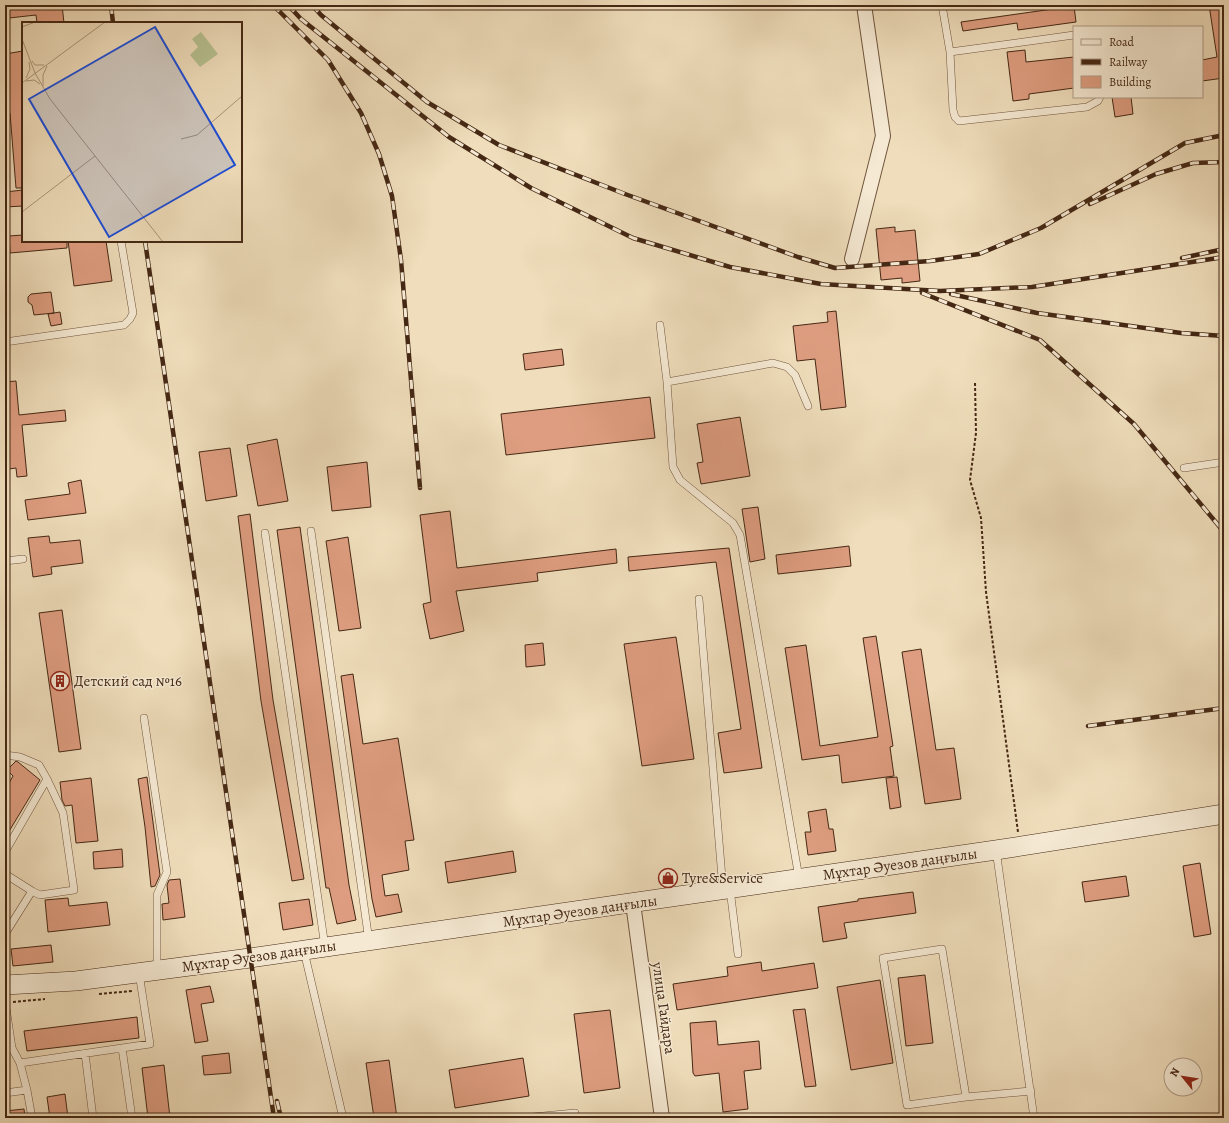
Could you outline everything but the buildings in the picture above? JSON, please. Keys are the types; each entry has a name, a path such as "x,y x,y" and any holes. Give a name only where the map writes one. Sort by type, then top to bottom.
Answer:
{"main road":[{"name":"Мұхтар Әуезов даңғылы","path":"5,985 76,980 369,941 996,850 1224,814"}],"street":[{"path":"852,259 883,136 864,5"},
{"name":"улица Гайдара","path":"633,903 662,1118"}],"lane":[{"path":"942,5 950,52 953,110 955,117 959,121 1087,107 1098,101 1100,98"},
{"path":"950,52 1073,35"},
{"path":"5,342 124,325 130,319 133,312 121,242"},
{"path":"660,325 667,382 673,467 680,480 733,523 740,535 799,878"},
{"path":"667,382 772,363 787,367 795,375 808,406"},
{"path":"1184,468 1224,462"},
{"path":"311,531 369,941"},
{"path":"265,533 325,947"},
{"path":"5,561 24,559"},
{"path":"699,599 727,889 738,954"},
{"path":"144,718 166,872 157,895 157,970"},
{"path":"5,755 20,756 39,765 47,779 63,813 74,890 40,895 5,874"},
{"path":"5,852 47,779"},
{"path":"996,850 1034,1118"},
{"path":"5,934 32,891"},
{"path":"966,1097 942,949 884,958 907,1105 966,1097 1031,1091"},
{"path":"304,950 343,1118"},
{"path":"20,1063 150,1044 138,972"},
{"path":"5,1002 12,1048 20,1063 28,1090 32,1118"},
{"path":"122,1048 132,1118"},
{"path":"85,1053 93,1118"},
{"path":"5,1093 28,1090"},
{"path":"522,1118 575,1113"}],"path":[{"path":"975,384 976,433 970,480 981,518 986,592 1020,845"}],"railway":[{"path":"111,5 113,22"},
{"path":"273,5 328,60 361,113 379,154 392,196 401,260 420,488"},
{"path":"288,5 301,19 449,137 531,188 633,238 730,267 821,284 940,291 1032,287 1224,257"},
{"path":"312,5 321,15 427,102 499,145 625,194 798,257 835,268 930,261 979,254 1041,228 1185,143 1224,135"},
{"path":"1090,204 1156,174 1193,163 1224,162"},
{"path":"145,242 274,1118"},
{"path":"1182,258 1224,249"},
{"path":"922,293 1040,340 1134,424 1224,532"},
{"path":"951,294 1037,313 1181,333 1224,336"},
{"path":"1088,726 1224,708"},
{"path":"277,1101 281,1118"}],"place":[{"name":"Детский сад №16","path":"60,681"},
{"name":"Tyre&Service","path":"668,878"}]}
